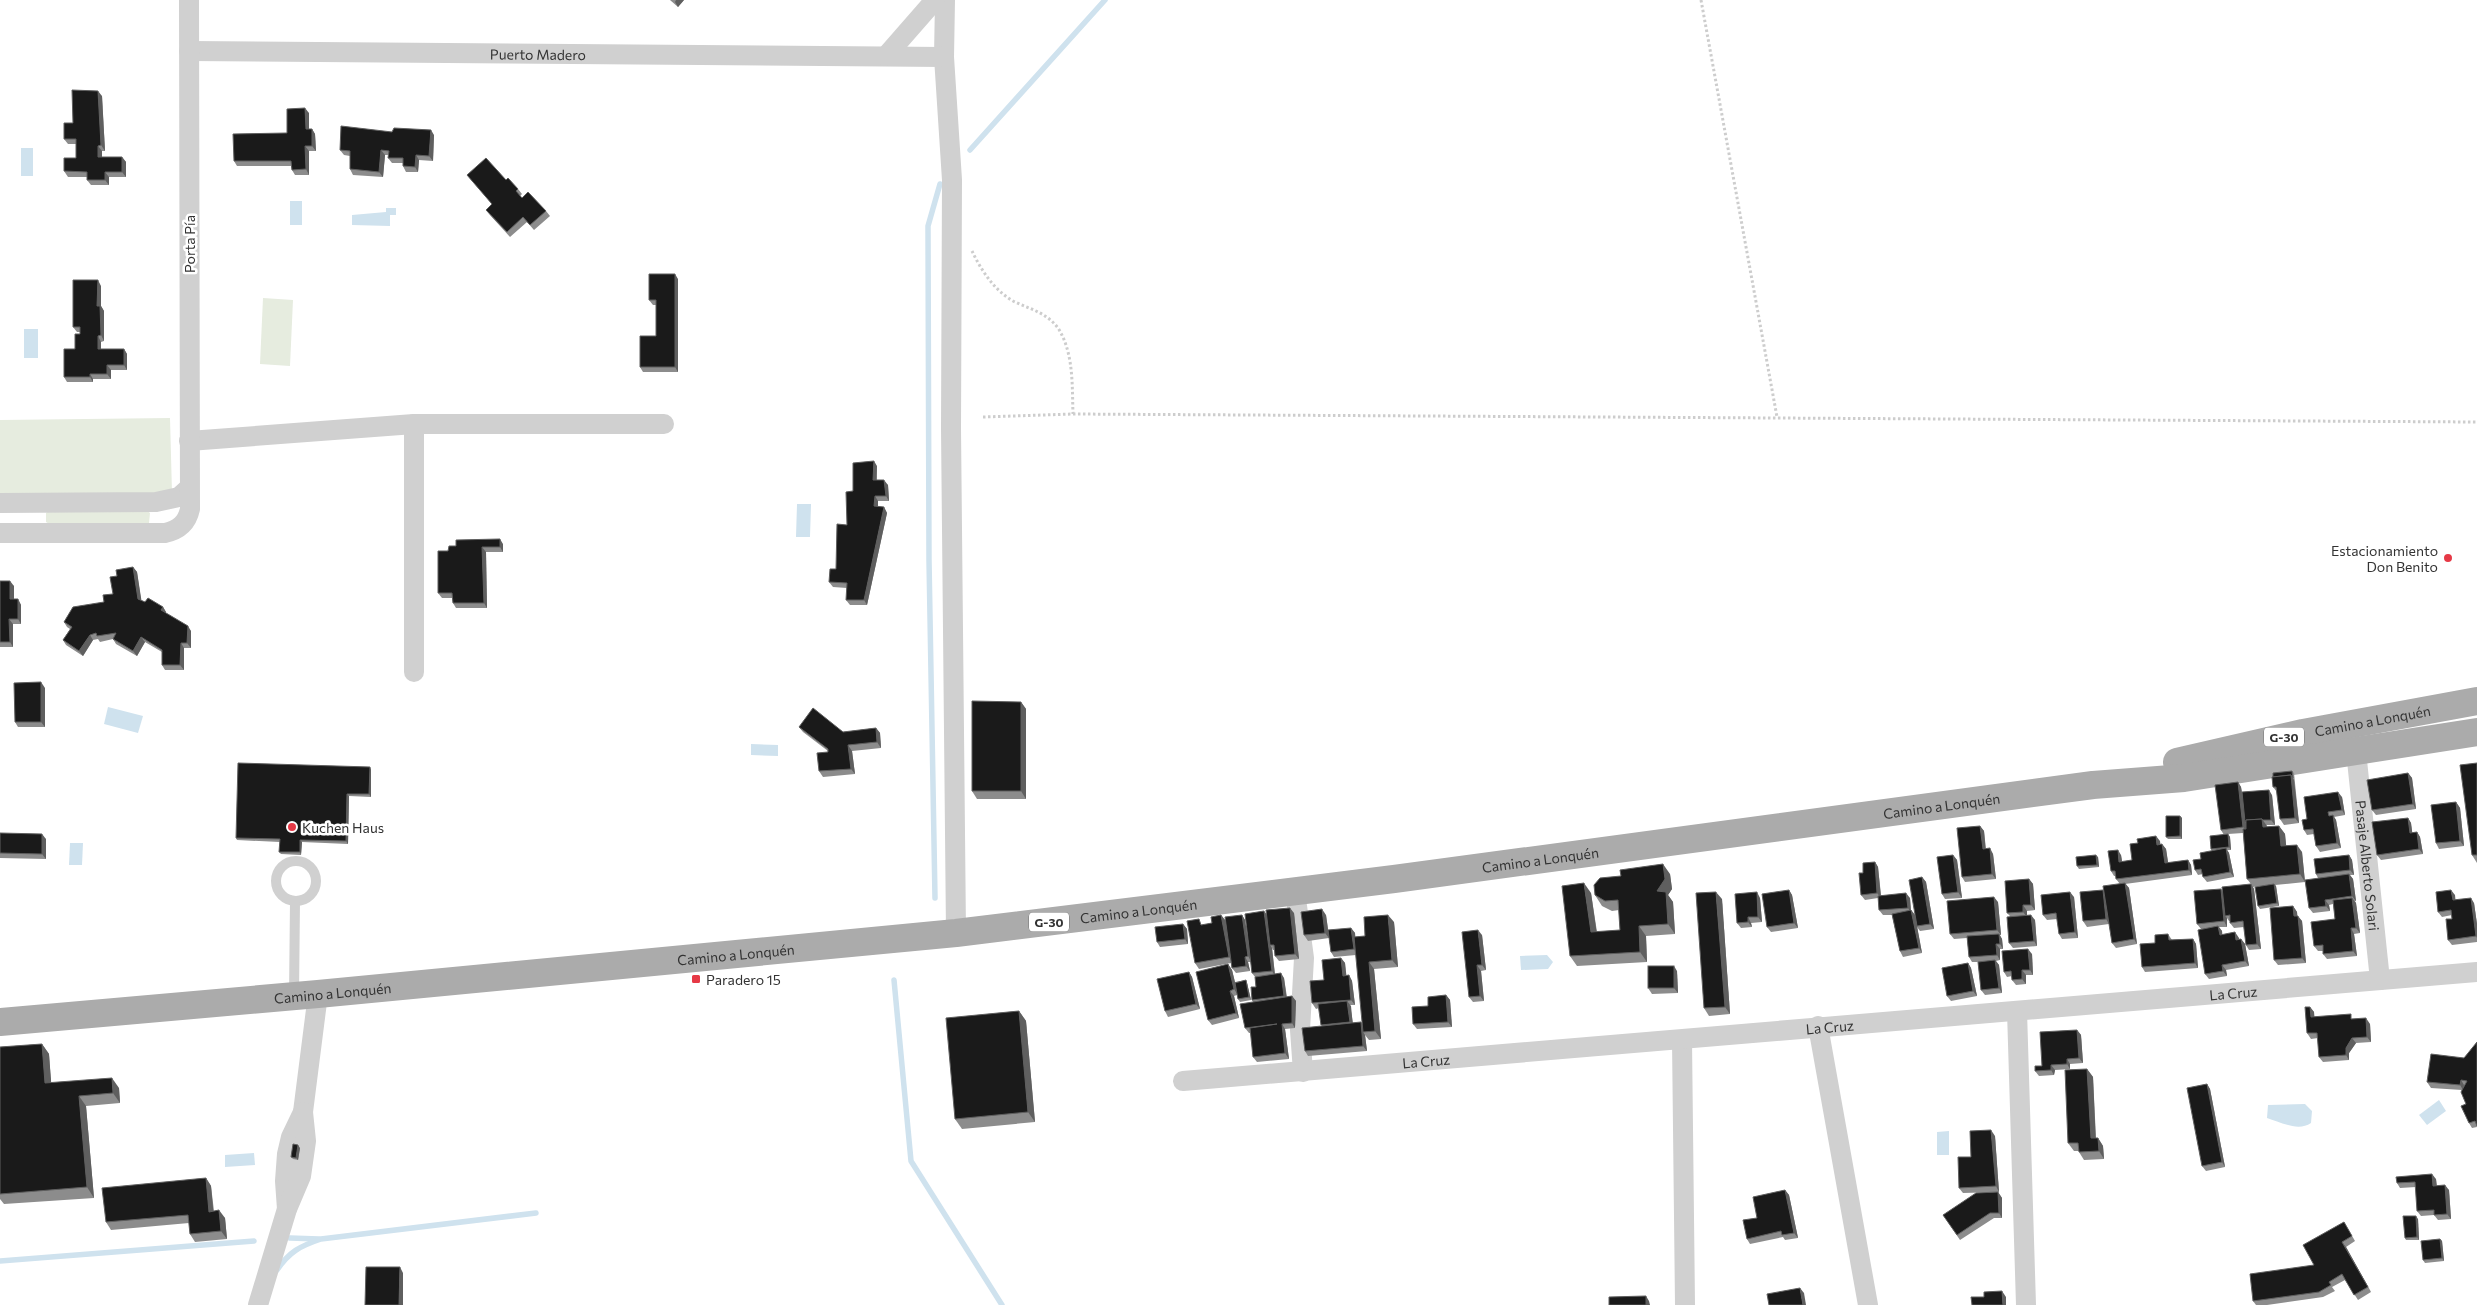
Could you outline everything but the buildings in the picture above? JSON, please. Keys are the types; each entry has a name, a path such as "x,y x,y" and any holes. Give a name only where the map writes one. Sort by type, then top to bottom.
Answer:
{"main road":[{"name":"Camino a Lonquén","path":"2094,785 2183,761 2303,733 2477,701"},
{"name":"Camino a Lonquén","path":"7,1018 306,996 956,933 1295,891 2094,785 2184,778 2477,732"}],"street":[{"name":"Porta Pía","path":"188,488 179,497 156,502 10,502 9,533 172,532 184,524 188,517 190,509 188,488 189,0"},
{"path":"886,56 935,0"},
{"path":"945,0 944,57 952,180 951,438 956,933"},
{"name":"Puerto Madero","path":"189,51 944,57"},
{"path":"188,441 414,424 664,424"},
{"path":"414,424 414,672"},
{"name":"Pasaje Alberto Solari","path":"2356,750 2380,980"},
{"path":"1295,891 1304,958 1300,1030 1303,1072"},
{"name":"La Cruz","path":"1182,1081 2477,972"},
{"path":"258,1305 286,1210 296,1189 303,1166 306,1140 303,1112 306,996"},
{"path":"2017,1011 2026,1305"},
{"path":"1818,1026 1868,1305"},
{"path":"1682,1040 1685,1305"}],"lane":[{"path":"295,901 306,996"}],"path":[{"path":"1701,0 1777,417"},
{"path":"970,245 984,274 1002,293 1012,300 1042,313 1058,328 1070,362 1073,414"},
{"path":"983,417 1073,414 2477,422"}],"shaded area":[{"path":"263,298 293,300 290,366 260,364"},
{"path":"170,418 172,493 0,498 0,420"},
{"path":"51,508 143,508 150,513 149,523 53,526 46,522 46,513"}],"water":[{"path":"21,148 33,148 33,176 21,176"},
{"path":"290,201 302,201 302,225 290,225"},
{"path":"386,208 396,208 396,215 390,215 390,226 352,225 352,215 386,212"},
{"path":"24,329 38,329 38,358 24,358"},
{"path":"797,504 811,504 810,537 796,537"},
{"path":"108,707 143,716 138,733 104,724"},
{"path":"751,744 778,745 778,756 751,755"},
{"path":"70,843 83,843 82,865 69,865"},
{"path":"1547,955 1553,962 1548,969 1521,970 1520,956"},
{"path":"2439,1100 2446,1111 2427,1125 2419,1115"},
{"path":"2305,1104 2312,1111 2311,1123 2306,1126 2289,1125 2267,1118 2268,1105"},
{"path":"1949,1131 1949,1155 1937,1155 1937,1132"},
{"path":"254,1153 255,1165 225,1167 225,1155"}],"waterway":[{"path":"970,150 1105,0"},
{"path":"935,898 929,560 928,226 940,184"},
{"path":"894,980 911,1161 1002,1305"},
{"path":"277,1270 296,1250 321,1239 536,1213"},
{"path":"290,1238 319,1239"},
{"path":"0,1261 254,1241"}],"place":[{"name":"Estacionamiento Don Benito","path":"2448,558"},
{"name":"Kuchen Haus","path":"292,827"},
{"name":"Paradero 15","path":"696,979"}]}
